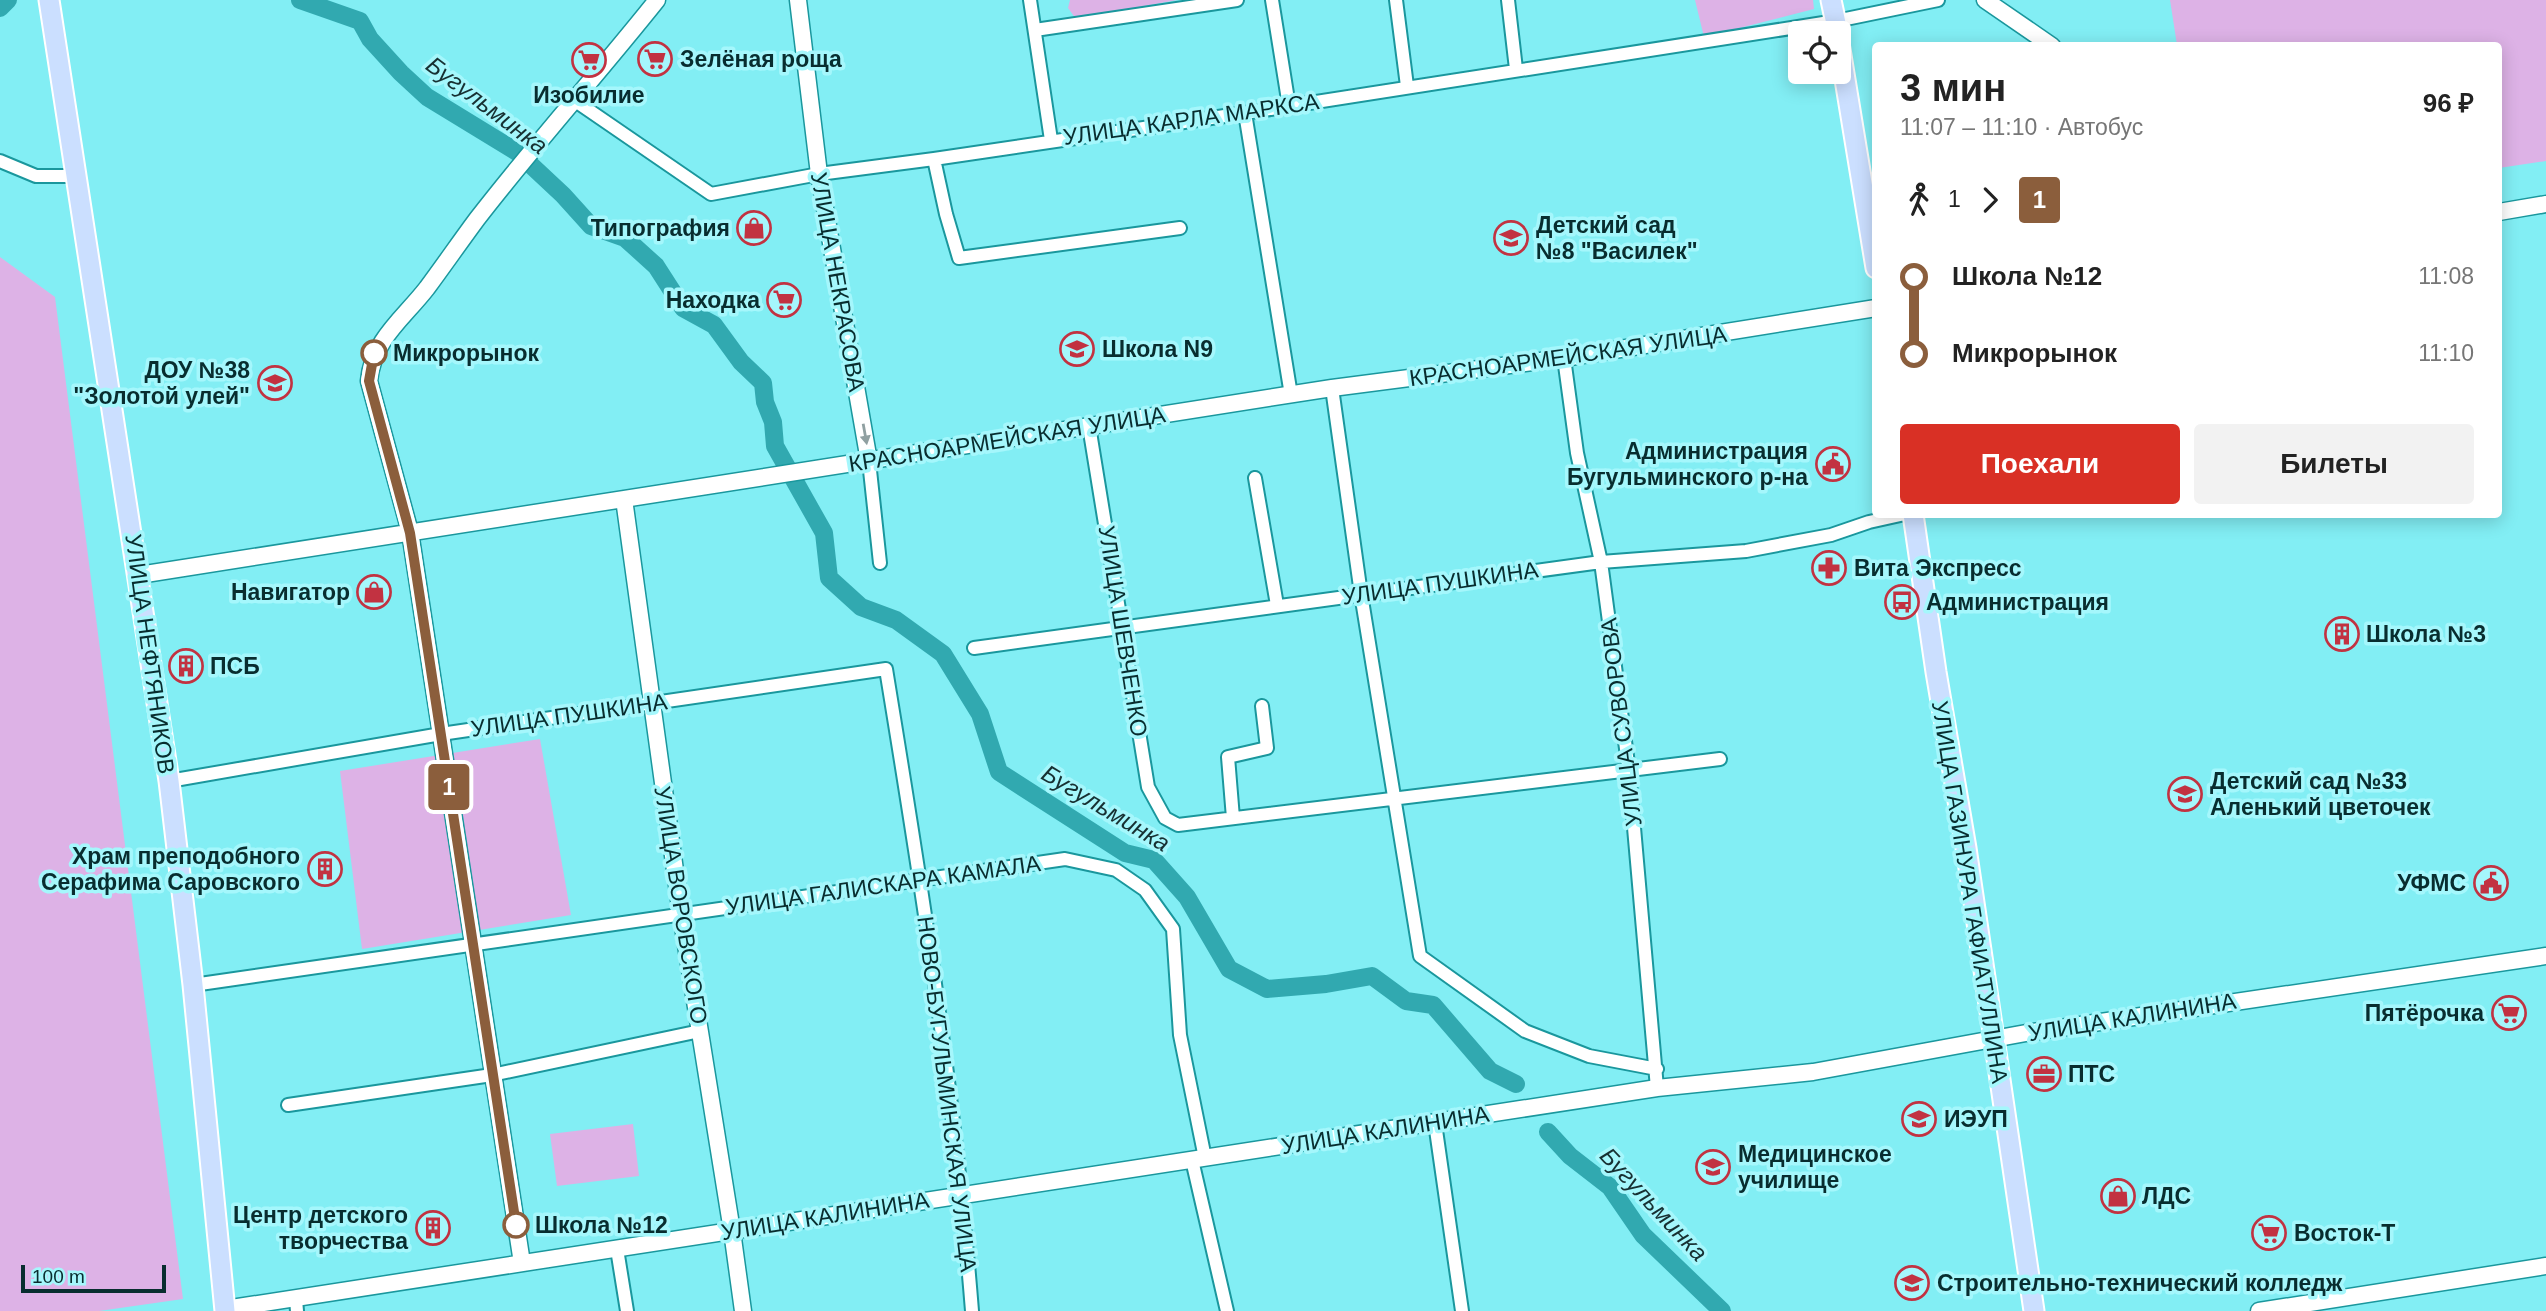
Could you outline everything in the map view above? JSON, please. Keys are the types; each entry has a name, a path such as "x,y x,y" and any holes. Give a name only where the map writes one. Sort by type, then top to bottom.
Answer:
{"main road":[{"name":"УЛИЦА НЕФТЯНИКОВ","path":"49,0 169,781 193,985 221,1310"},
{"path":"1831,0 1836,21"},
{"path":"1846,84 1872,244"},
{"name":"УЛИЦА ГАЗИНУРА ГАФИАТУЛЛИНА","path":"1914,518 2034,1311"}],"street":[{"path":"522,1264 410,533 369,381 374,353 426,290 478,219 657,0"},
{"name":"УЛИЦА НЕКРАСОВА","path":"798,0 819,174 869,461 880,563"},
{"path":"1030,0 1051,140"},
{"path":"1035,30 1237,0"},
{"path":"1272,0 1289,106"},
{"path":"1396,0 1408,86"},
{"path":"1508,0 1516,69"},
{"name":"УЛИЦА КАРЛА МАРКСА","path":"1851,23 1938,0"},
{"path":"1986,0 2046,42"},
{"name":"УЛИЦА КАРЛА МАРКСА","path":"574,100 711,194 819,174 1245,113 1516,69 1788,33"},
{"path":"1245,113 1255,188 1291,395"},
{"path":"934,159 946,214 960,258 1180,228"},
{"path":"0,161 36,176 76,176"},
{"path":"2502,211 2546,204"},
{"name":"КРАСНОАРМЕЙСКАЯ УЛИЦА","path":"139,575 1332,388 1563,358 1872,309"},
{"name":"УЛИЦА СУВОРОВА","path":"1563,358 1577,453 1601,562 1629,771 1657,1088"},
{"path":"1332,388 1361,594 1420,956 1525,1031 1589,1056 1657,1069"},
{"name":"УЛИЦА ШЕВЧЕНКО","path":"1089,426 1124,627 1148,787 1165,818 1178,825 1233,818"},
{"path":"1255,478 1277,605"},
{"name":"УЛИЦА ВОРОВСКОГО","path":"624,499 681,914 743,1311"},
{"name":"УЛИЦА ПУШКИНА","path":"974,648 1601,562 1746,551 1831,535 1887,518"},
{"name":"УЛИЦА ПУШКИНА","path":"169,781 441,734 886,670"},
{"name":"НОВО-БУГУЛЬМИНСКАЯ УЛИЦА","path":"886,670 920,880 962,1194 972,1311"},
{"path":"1262,706 1267,748 1228,757 1233,818 1720,760"},
{"name":"УЛИЦА ГАЛИСКАРА КАМАЛА","path":"193,985 1065,859 1115,870 1145,890 1173,929 1180,1035 1199,1159"},
{"name":"УЛИЦА КАЛИНИНА","path":"221,1310 297,1305 522,1264 962,1194 1657,1088 1813,1072 1994,1039 2546,956"},
{"path":"288,1105 492,1075 700,1031"},
{"path":"1434,1122 1462,1311"},
{"path":"1199,1159 1227,1311"},
{"path":"617,1249 627,1311"},
{"path":"2259,1311 2546,1266"}],"shaded area":[{"path":"1070,0 1177,0 1076,19 1068,8"},
{"path":"1695,0 1813,0 1814,9 1704,37"},
{"path":"2170,0 2546,0 2546,161 2502,168 2502,42 2177,42"},
{"path":"0,257 55,297 183,1299 99,1311 0,1311"},
{"path":"540,739 571,915 362,949 340,771"},
{"path":"633,1124 639,1176 557,1186 550,1134"}],"waterway":[{"name":"Бугульминка","path":"0,8 8,0"},
{"name":"Бугульминка","path":"300,0 360,21 370,39 427,97 517,152 563,195 591,226 625,238 656,266 683,308 714,325 741,362 763,383 765,402 773,422 775,446 824,533 829,578 861,607 896,620 943,654 980,714 999,772 1125,853 1154,860 1187,897 1229,969 1267,989 1326,984 1372,976 1406,1001 1433,1005 1490,1071 1516,1084"},
{"name":"Бугульминка","path":"1548,1132 1570,1156 1610,1187 1643,1235 1722,1311"}],"bus line":[{"name":"1","path":"374,353 369,381 410,533 516,1225"}],"place":[{"name":"Зелёная роща","path":"655,59"},
{"name":"Изобилие","path":"589,60"},
{"name":"Типография","path":"754,228"},
{"name":"Детский сад №8 \"Василек\"","path":"1511,238"},
{"name":"Находка","path":"784,300"},
{"name":"Школа N9","path":"1077,349"},
{"name":"Микрорынок","path":"374,353"},
{"name":"ДОУ №38 \"Золотой улей\"","path":"275,383"},
{"name":"Администрация Бугульминского р-на","path":"1833,464"},
{"name":"Вита Экспресс","path":"1829,568"},
{"name":"Навигатор","path":"374,592"},
{"name":"Администрация","path":"1902,602"},
{"name":"Школа №3","path":"2342,634"},
{"name":"ПСБ","path":"186,666"},
{"name":"Детский сад №33 Аленький цветочек","path":"2185,794"},
{"name":"Храм преподобного Серафима Саровского","path":"325,869"},
{"name":"УФМС","path":"2491,883"},
{"name":"Пятёрочка","path":"2509,1013"},
{"name":"ПТС","path":"2044,1074"},
{"name":"ИЭУП","path":"1919,1119"},
{"name":"Медицинское училище","path":"1713,1167"},
{"name":"ЛДС","path":"2118,1196"},
{"name":"Школа №12","path":"516,1225"},
{"name":"Центр детского творчества","path":"433,1228"},
{"name":"Восток-Т","path":"2269,1233"},
{"name":"Строительно-технический колледж","path":"1912,1283"}]}
